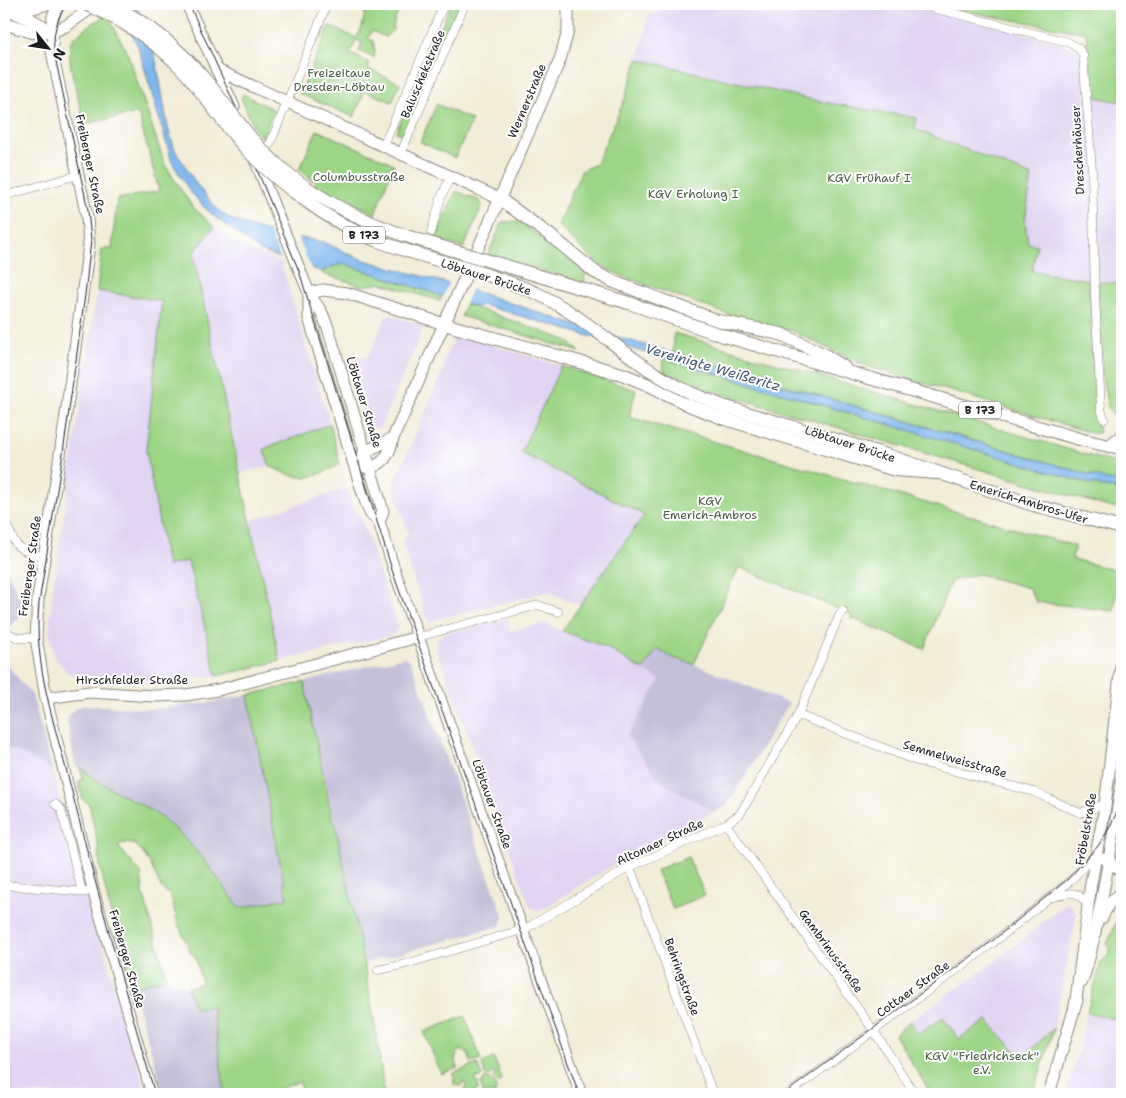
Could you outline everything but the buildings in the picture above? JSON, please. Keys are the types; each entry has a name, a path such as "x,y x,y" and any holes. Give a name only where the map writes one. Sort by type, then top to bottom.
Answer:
{"main road":[{"path":"10,10 46,4"},
{"name":"Löbtauer Brücke","path":"85,4 126,24 166,54 196,86 231,132 256,159 291,190 349,228 380,242 504,280 546,298 580,318 646,368 691,393 723,406 841,440 937,473"},
{"name":"Löbtauer Brücke","path":"111,4 147,25 174,47 204,78 240,126 265,152 308,189 336,207 370,223 406,236 629,303 724,336 852,373"},
{"path":"10,10 52,32"},
{"path":"4,23 32,32 52,32"},
{"path":"500,198 551,236 572,255 595,272 607,278 718,321 734,326 768,330 787,336 825,355 852,373"},
{"path":"444,324 622,374 649,384 691,406 730,420 895,470 937,473"},
{"name":"B 173","path":"852,373 1108,446"},
{"path":"1108,446 1122,436"},
{"name":"Emerich-Ambros-Ufer","path":"937,473 1033,505 1122,528"}],"street":[{"name":"Freiberger Straße","path":"59,4 53,16 52,52 87,217 89,245 37,606 36,638 46,698 94,893 152,1094"},
{"path":"52,32 66,26 97,4"},
{"path":"187,4 234,107"},
{"path":"254,156 270,144 327,4"},
{"name":"Baluschekstraße","path":"384,145 444,4"},
{"name":"Baluschekstraße","path":"401,153 465,4"},
{"name":"Drescherhäuser","path":"917,4 1068,42 1078,48 1083,56 1092,170 1095,297 1101,409 1104,419"},
{"name":"Wernerstraße","path":"477,251 560,60 568,31 570,6"},
{"path":"217,70 500,198"},
{"name":"Löbtauer Straße","path":"254,156 309,293 325,320 383,511 378,522"},
{"path":"4,196 78,175"},
{"path":"431,232 441,198 451,176"},
{"path":"393,438 380,446 365,451 355,466 370,468 380,465 383,461 391,447 393,438 467,273"},
{"path":"309,293 323,290 347,293 444,324"},
{"name":"Löbtauer Straße","path":"309,293 309,318 370,513 378,522 581,1094"},
{"path":"1108,446 1122,449"},
{"path":"4,519 14,542 23,552 44,557"},
{"path":"418,637 538,605 558,612"},
{"name":"Altonaer Straße","path":"378,970 402,965 523,929 630,867 726,824 740,814 798,715 839,616 843,611"},
{"path":"4,631 18,638 36,638"},
{"name":"Hirschfelder Straße","path":"46,698 89,692 154,696 186,695 218,690 418,637"},
{"name":"Fröbelstraße","path":"1075,1007 1080,957 1105,804 1122,656"},
{"name":"Semmelweisstraße","path":"798,715 917,761 1034,792 1080,814 1105,804"},
{"name":"Fröbelstraße","path":"1049,1094 1090,958 1114,856 1122,779"},
{"path":"55,804 61,809 82,892"},
{"name":"Gambrinusstraße","path":"726,824 874,1031 914,1094"},
{"path":"1096,854 1114,856 1122,871"},
{"name":"Cottaer Straße","path":"788,1094 993,943 1070,881 1096,854"},
{"name":"Behringstraße","path":"630,867 713,1094"},
{"path":"4,885 94,893"},
{"name":"Cottaer Straße","path":"1049,898 1070,892 1077,894 1088,907"},
{"path":"1095,931 1108,905 1122,892"}],"shaded area":[{"path":"669,4 917,4 1078,48 1086,96 1122,102 1122,285 1032,271 1037,245 1028,243 1025,220 1032,176 915,129 916,118 817,101 638,59 649,13 653,14"},
{"path":"214,227 226,237 249,250 281,262 330,424 266,448 264,450 270,466 241,473 193,254"},
{"path":"97,291 162,301 146,451 167,565 188,561 217,676 154,681 86,679 68,673 54,657 49,630 54,581"},
{"path":"387,314 424,326 380,428 369,428 350,360 368,357"},
{"path":"459,335 561,366 521,453 644,515 580,605 548,592 428,622 401,542 408,534 393,485 433,394 443,369 445,358 454,338"},
{"path":"347,488 354,508 361,518 398,626 397,630 393,635 280,661 251,520"},
{"path":"4,563 21,601 22,609 20,616 4,635"},
{"path":"508,618 509,631 547,623 562,631 607,648 660,680 628,736 661,782 714,812 629,855 540,911 530,907 436,648 437,639 443,634"},
{"path":"657,648 671,657 694,664 789,703 727,806 714,812 661,782 627,736 660,680 643,670"},
{"path":"404,657 409,660 414,670 504,918 500,926 365,963 304,682"},
{"path":"4,661 32,695 52,769 4,746"},
{"path":"248,695 287,898 240,908 195,849 163,819 131,798 113,791 93,779 75,765 67,721 69,715 76,708 86,705 152,709 213,702"},
{"path":"4,746 52,769 146,1094 4,1094"},
{"path":"1068,902 1077,914 1054,1028 1022,1058 987,1020 959,1040 919,1034 910,1021 997,960"},
{"path":"167,978 187,988 195,1008 212,1007 225,1094 164,1094 132,987"},
{"path":"1087,1012 1122,1021 1122,1094 1065,1094 1078,1052"}],"green space":[{"name":"Freizeitaue Dresden-Löbtau","path":"367,4 402,4 394,21 393,30 386,37 372,31 368,38 373,41 374,58 359,51 362,43 356,40 350,54 370,63 368,69 400,83 392,102 365,91 354,117 300,94 329,26 357,38 362,27"},
{"path":"451,4 461,4 405,135 396,132"},
{"path":"925,4 1122,4 1122,102 1093,97 1086,33"},
{"path":"107,14 128,54 165,165 191,205 214,227 193,254 280,661 217,676 188,561 167,566 146,451 162,301 97,291 102,249 112,249 117,199 159,191 138,113 85,124 71,68 70,47 75,37"},
{"name":"KGV Erholung I","path":"638,59 817,101 917,118 915,129 1032,176 1025,220 1028,243 1037,245 1032,271 1089,280 1096,416 1099,433 1092,433 883,371 857,362 792,331 729,315 617,274 598,264 557,225 582,170 596,164 624,101"},
{"path":"243,94 274,110 262,139 255,129 241,98"},
{"path":"437,104 472,120 455,158 420,142"},
{"name":"Columbusstraße","path":"317,130 394,164 375,214 348,200 337,227 305,205 316,182 299,170"},
{"path":"456,191 480,201 482,206 464,248 435,239"},
{"path":"519,221 586,272 584,283 488,255 502,222"},
{"path":"345,264 442,296 440,301 381,283 363,286 323,274 322,272 333,266"},
{"path":"1098,281 1122,285 1122,420 1120,423 1108,408 1102,376"},
{"path":"465,304 566,340 580,352 461,316"},
{"path":"674,333 1122,464 1122,482 1108,480 673,352"},
{"path":"663,358 1091,484 1122,491 1122,507 1112,508 703,388 696,385 696,383 673,377 664,372"},
{"name":"KGV Emerich-Ambros","path":"561,366 636,390 629,417 1075,546 1072,559 1119,571 1114,611 1036,602 1029,588 978,574 951,581 924,649 851,618 852,615 739,567 694,664 671,657 657,649 643,670 607,648 562,631 644,515 521,453"},
{"path":"330,424 340,464 313,476 305,477 290,475 270,466 264,450 266,448"},
{"path":"304,682 363,958 384,1094 302,1094 300,1082 262,1094 225,1094 212,1007 195,1008 187,988 202,983 195,956 191,953 177,921 171,897 160,886 150,863 140,849 134,844 121,843 119,847 121,850 141,873 143,893 167,978 132,987 110,910 89,804 83,800 78,782 83,779 80,767 100,782 142,805 174,827 213,872 240,908 287,898 248,695"},
{"path":"688,857 705,895 673,909 656,870"},
{"path":"1122,909 1122,1021 1087,1012 1101,962 1108,956 1109,949 1107,944"},
{"path":"465,1016 481,1060 471,1063 468,1053 460,1050 455,1058 458,1068 441,1074 424,1032"},
{"name":"KGV \"Friedrichseck\" e.V.","path":"943,1017 959,1039 987,1020 1022,1058 1054,1028 1033,1094 931,1094 895,1035 910,1021 919,1034"},
{"path":"494,1058 502,1080 498,1083 493,1078 495,1074 492,1072 490,1076 485,1075 482,1063"},
{"path":"477,1064 483,1076 480,1079 476,1078 478,1090 470,1093 465,1088 466,1084 463,1082 461,1086 454,1085 454,1073"},
{"path":"485,1078 494,1083 496,1088 495,1094 483,1093 481,1085"}],"water":[{"name":"Vereinigte Weißeritz","path":"116,4 136,4 157,64 168,128 175,150 197,185 215,207 230,219 263,231 323,242 361,259 475,291 573,324 1108,480 1122,482 1122,491 1091,484 483,305 475,307 345,264 333,266 322,272 260,251 205,208 189,190 172,162 138,46"}],"pier":[{"path":"268,229 297,235 312,271 281,260"},
{"path":"449,282 472,288 464,306 442,298"}],"tram line":[{"path":"67,4 60,15 56,27 54,52 88,210 91,240 63,453 39,603 39,649 52,717 100,901 155,1094"},
{"path":"189,4 239,114"},
{"path":"255,165 299,271 393,573 579,1094"},
{"path":"784,1094 992,941 1068,879 1098,846 1110,827 1122,801"}],"park label":[{"name":"KGV Frühauf I","path":"869,178"}]}
